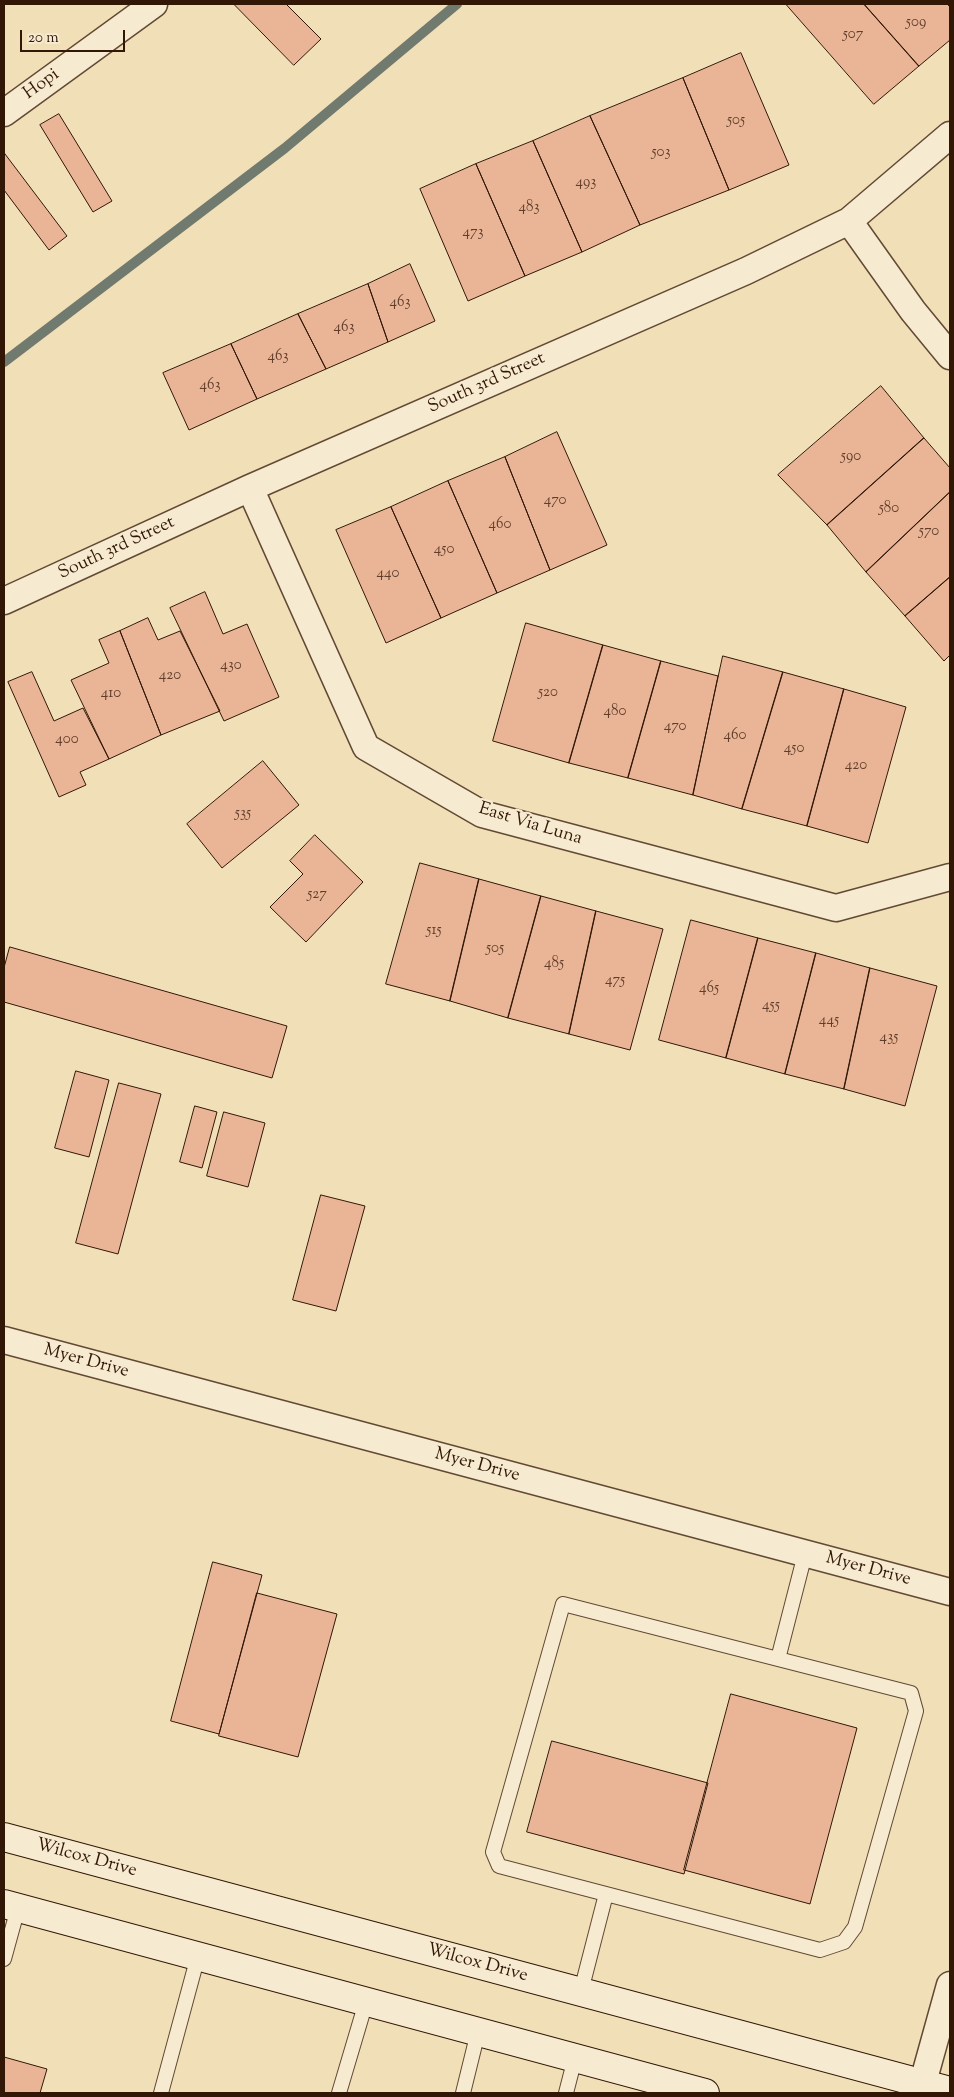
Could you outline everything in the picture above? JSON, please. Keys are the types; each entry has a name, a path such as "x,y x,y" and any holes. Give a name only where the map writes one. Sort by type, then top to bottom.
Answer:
{"street":[{"name":"Hopi","path":"4,113 154,4"},
{"name":"South 3rd Street","path":"4,602 250,488 746,271 850,221 950,134"},
{"path":"850,221 913,311 950,356"},
{"name":"East Via Luna","path":"250,488 366,747 482,814 836,908 950,878"},
{"name":"Myer Drive","path":"4,1340 950,1592"},
{"name":"Wilcox Drive","path":"4,1836 581,1992 922,2089 950,2091"},
{"path":"11,1906 705,2093"},
{"path":"922,2089 950,1985"}],"lane":[{"path":"778,1659 805,1554"},
{"path":"563,1604 912,1693 916,1711 855,1927 844,1942 820,1950 606,1894 500,1866 493,1852 563,1604"},
{"path":"581,1992 606,1894"},
{"path":"4,1959 11,1906"},
{"path":"161,2093 198,1956"},
{"path":"339,2093 366,2002"},
{"path":"463,2093 478,2032"},
{"path":"566,2093 575,2058"}],"building":[{"path":"234,4 286,4 321,39 294,65"},
{"path":"786,4 864,4 919,66 874,104"},
{"path":"864,4 947,4 950,7 950,40 919,66"},
{"path":"741,53 789,165 729,190 683,78"},
{"path":"683,78 729,190 640,225 590,116"},
{"path":"59,114 112,201 93,212 40,125"},
{"path":"590,116 640,225 582,252 533,141"},
{"path":"533,141 582,252 525,276 476,164"},
{"path":"5,154 67,236 49,250 4,190"},
{"path":"476,164 525,276 468,301 420,189"},
{"path":"410,264 435,321 388,342 368,284"},
{"path":"368,284 388,342 326,369 298,314"},
{"path":"298,314 326,369 257,399 231,344"},
{"path":"231,344 257,399 189,430 163,373"},
{"path":"881,386 924,438 827,525 778,475"},
{"path":"557,432 607,545 550,570 505,457"},
{"path":"924,438 950,468 950,492 866,572 827,525"},
{"path":"505,457 550,570 497,593 448,481"},
{"path":"448,481 497,593 441,618 391,507"},
{"path":"950,492 950,577 905,616 866,572"},
{"path":"391,507 441,618 386,643 336,530"},
{"path":"950,577 950,655 944,661 905,616"},
{"path":"205,592 223,634 247,624 279,697 224,721 170,608"},
{"path":"148,618 158,640 180,631 220,711 161,735 120,631"},
{"path":"526,623 603,645 569,763 493,741"},
{"path":"120,631 161,735 109,759 71,680 109,663 99,640"},
{"path":"603,645 661,661 628,778 569,763"},
{"path":"723,656 783,672 742,809 693,795"},
{"path":"661,661 718,676 693,795 628,778"},
{"path":"32,672 54,721 83,708 109,759 80,772 86,785 59,797 8,682"},
{"path":"783,672 844,689 807,826 742,809"},
{"path":"844,689 906,707 868,843 807,826"},
{"path":"263,761 299,805 222,868 187,824"},
{"path":"315,835 363,882 306,942 270,907 303,874 290,861"},
{"path":"420,863 479,879 450,1001 386,984"},
{"path":"479,879 541,896 508,1018 450,1001"},
{"path":"541,896 596,911 569,1034 508,1018"},
{"path":"596,911 663,929 630,1050 569,1034"},
{"path":"691,920 758,938 726,1058 659,1040"},
{"path":"758,938 816,953 785,1074 726,1058"},
{"path":"10,947 287,1026 272,1078 4,1002 4,968"},
{"path":"816,953 870,968 844,1089 785,1074"},
{"path":"870,968 937,986 905,1106 844,1089"},
{"path":"76,1071 109,1080 89,1157 55,1148"},
{"path":"119,1083 161,1094 118,1254 76,1243"},
{"path":"195,1106 217,1112 202,1168 180,1162"},
{"path":"224,1112 265,1123 248,1187 207,1176"},
{"path":"321,1195 365,1206 336,1311 293,1300"},
{"path":"213,1562 262,1575 219,1734 171,1721"},
{"path":"257,1593 337,1614 298,1757 219,1736"},
{"path":"731,1694 857,1728 810,1904 684,1870"},
{"path":"552,1741 708,1783 684,1874 527,1832"},
{"path":"4,2057 47,2069 40,2093 4,2093"}],"waterway":[{"path":"4,362 285,148 457,4"}]}
